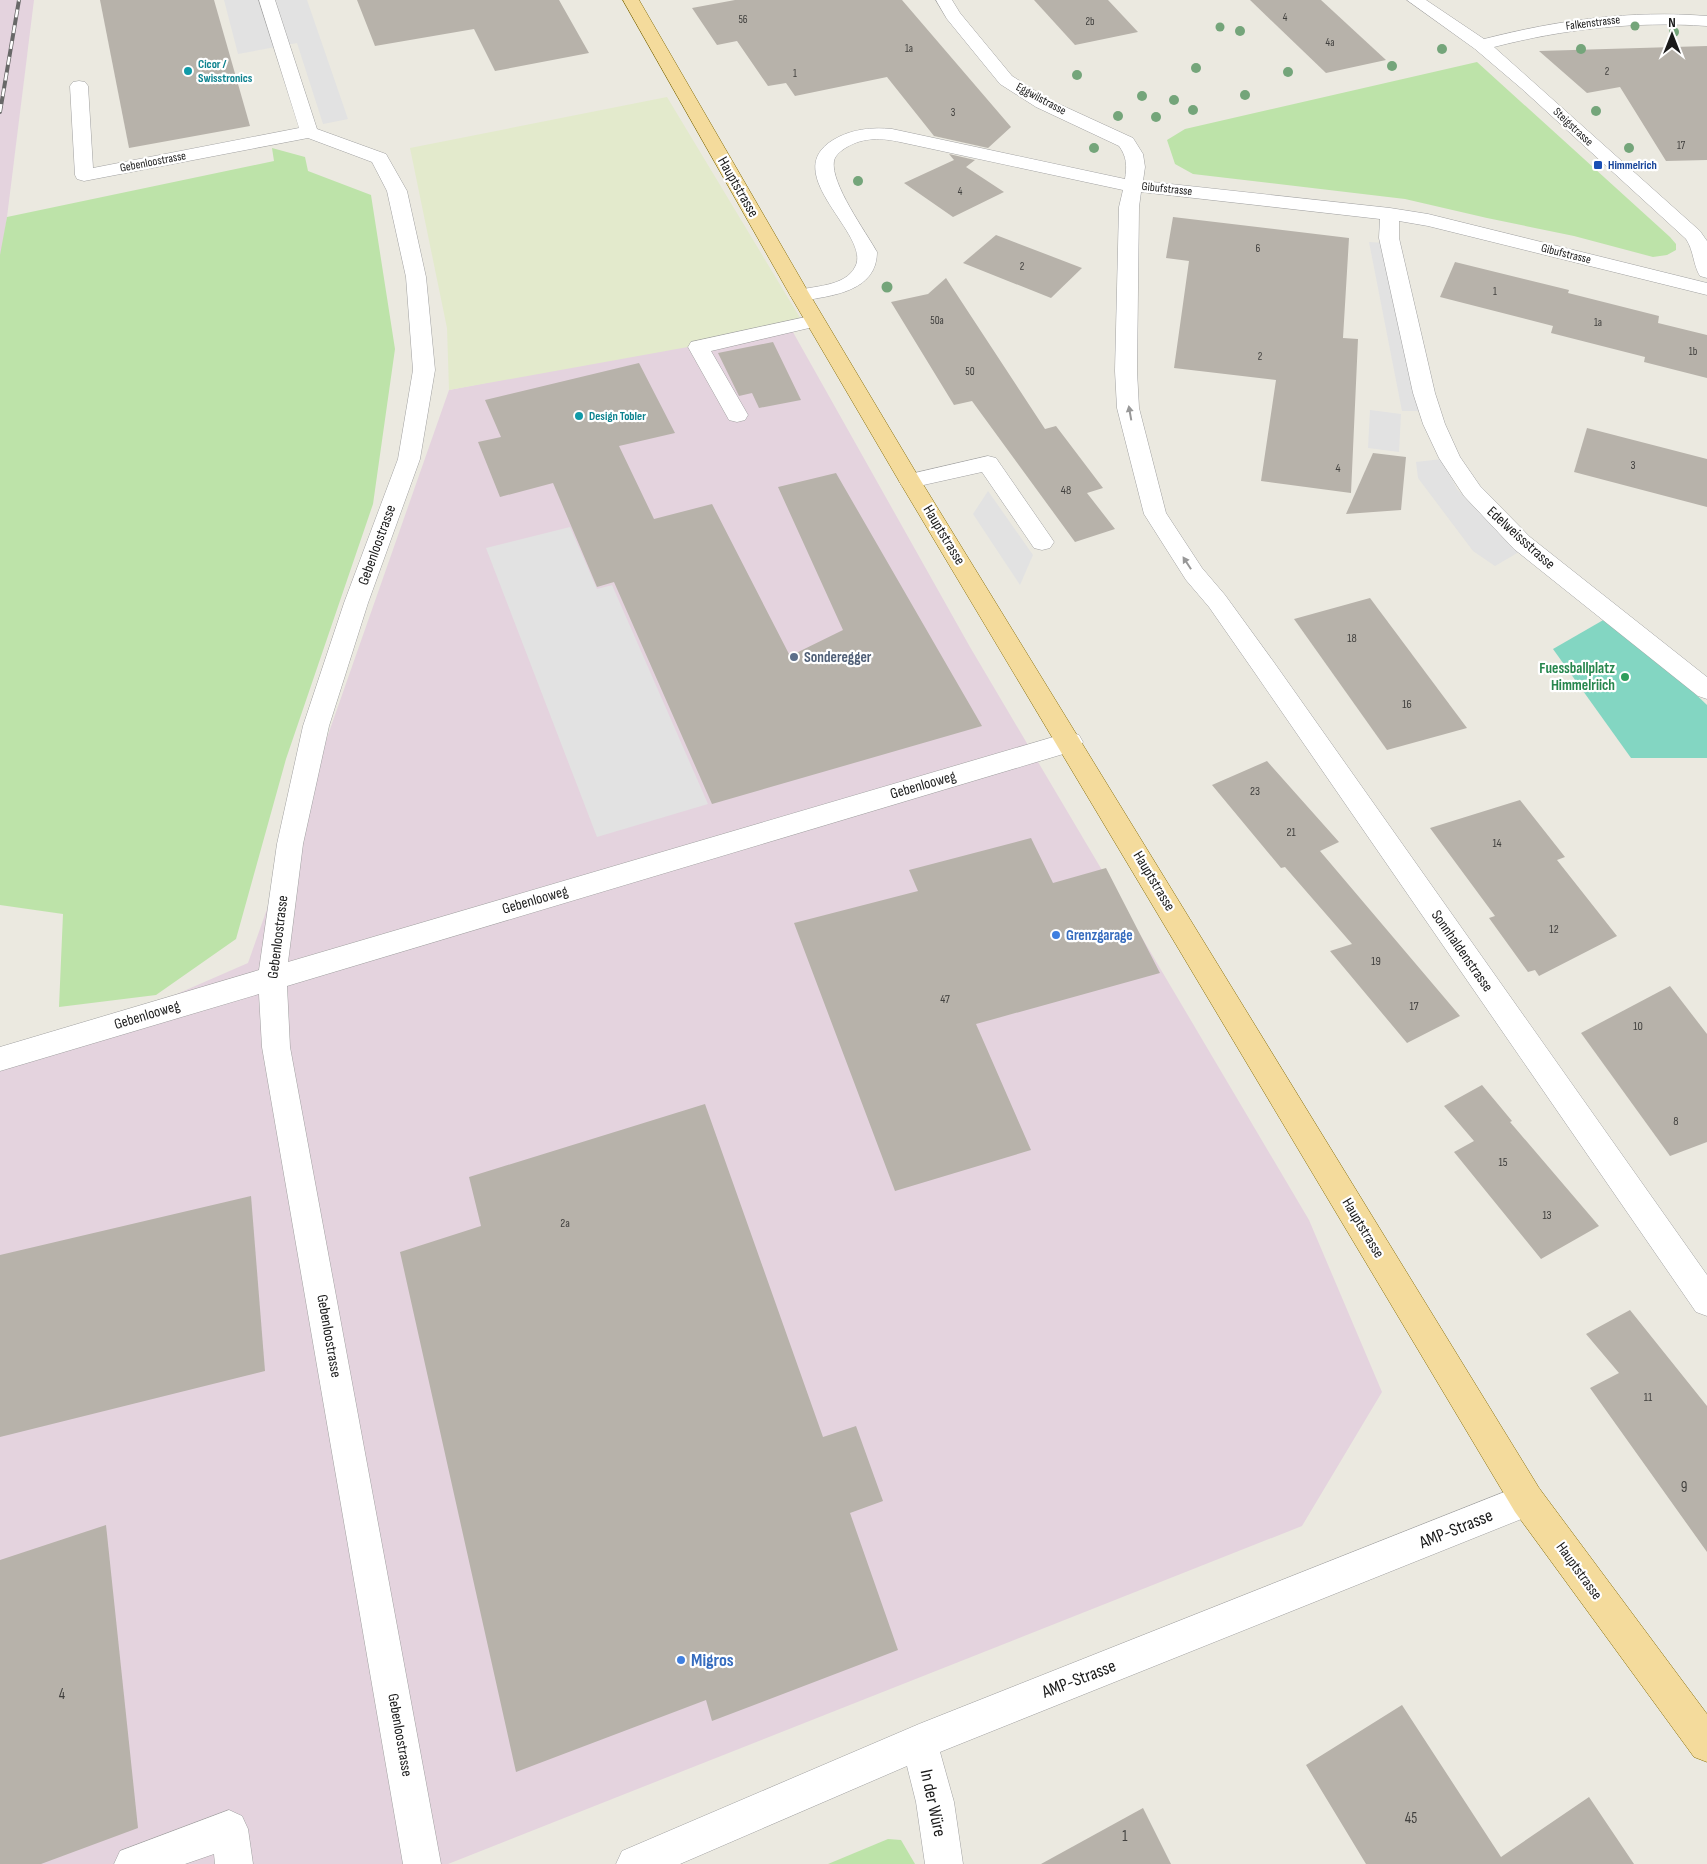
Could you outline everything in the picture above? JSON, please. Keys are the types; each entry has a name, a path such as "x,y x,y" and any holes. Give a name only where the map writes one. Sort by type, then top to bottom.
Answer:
{"main road":[{"name":"Hauptstrasse","path":"631,0 800,295 910,481 1070,742 1527,1500 1707,1744"}],"street":[{"path":"267,0 309,132"},
{"name":"Eggwilstrasse","path":"944,0 953,15 1006,80 1042,103 1107,131 1126,142 1134,154 1136,167 1129,207 1126,371"},
{"name":"Steigstrasse","path":"1415,0 1481,45 1528,85 1693,235 1705,255 1707,272"},
{"name":"Falkenstrasse","path":"1481,45 1566,26 1604,21 1656,18 1707,22"},
{"name":"Gebenloostrasse","path":"79,86 84,175 309,132 379,158 397,191 416,277 424,370 409,458 356,603 316,726 290,844 272,978 276,1047 422,1864"},
{"name":"Gibufstrasse","path":"800,295 825,291 851,282 868,265 867,252 864,245 827,181 825,160 830,152 840,143 853,137 871,134 900,136 1088,178 1134,186 1390,214 1459,227 1707,289"},
{"name":"Edelweissstrasse","path":"1390,214 1389,238 1424,393 1434,424 1450,458 1472,491 1512,534 1707,690"},
{"path":"736,414 698,347 816,321"},
{"name":"Sonnhaldenstrasse","path":"1126,371 1128,408 1155,514 1194,574 1217,601 1707,1301"},
{"path":"910,481 988,463 1042,542"},
{"name":"Gebenlooweg","path":"0,1059 1070,742"},
{"name":"AMP-Strasse","path":"635,1864 919,1742 1527,1500"},
{"name":"In der Würe","path":"919,1742 934,1802 944,1864"},
{"path":"133,1864 229,1829 234,1864"}],"shaded area":[{"path":"0,0 34,0 0,263"},
{"path":"224,0 307,0 348,119 323,124 297,43 238,54"},
{"path":"1369,242 1384,243 1419,411 1402,411"},
{"path":"789,325 970,647 1309,1220 1382,1392 1302,1526 448,1864 0,1864 0,1071 248,963 449,390"},
{"path":"1370,410 1401,414 1399,452 1368,448"},
{"path":"1442,459 1457,489 1519,552 1495,566 1473,551 1418,478 1416,462"},
{"path":"988,491 1033,555 1020,585 973,514"},
{"path":"570,527 597,589 612,585 708,804 597,837 486,548"},
{"name":"Fuessballplatz Himmelriich","path":"1612,615 1707,705 1707,758 1631,758 1553,649"}],"green space":[{"path":"1477,62 1670,237 1676,244 1676,250 1667,255 1653,257 1574,236 1405,199 1193,174 1175,164 1167,140 1185,129"},
{"path":"667,97 805,326 449,390 447,328 410,148"},
{"path":"272,148 305,157 308,171 371,195 395,349 373,504 286,759 236,939 156,995 59,1007 63,914 0,905 0,255 7,217 274,161"},
{"path":"888,1839 901,1840 915,1864 828,1864"}],"building":[{"name":"Cicor / Swisstronics","path":"100,0 214,0 250,126 129,148"},
{"path":"357,0 559,0 589,53 495,71 474,29 375,46"},
{"path":"735,0 902,0 1011,127 988,148 934,136 887,77 795,96 786,83 768,86 737,41 717,45 692,8"},
{"path":"1034,0 1108,0 1138,32 1075,45"},
{"path":"1250,0 1321,0 1386,60 1326,73"},
{"path":"1707,46 1707,160 1666,161 1620,87 1587,93 1539,51"},
{"path":"949,154 975,160 966,167 1004,192 953,217 904,183 954,160"},
{"path":"1173,217 1349,238 1343,338 1358,339 1351,493 1261,481 1276,380 1174,368 1189,261 1166,258"},
{"path":"996,235 1082,268 1051,298 963,263"},
{"path":"1455,262 1569,290 1568,293 1659,316 1658,323 1707,335 1707,378 1644,362 1645,357 1551,333 1553,326 1440,297"},
{"path":"946,278 1045,429 1056,426 1103,488 1087,493 1115,529 1075,542 972,401 954,405 891,302 928,294"},
{"path":"773,342 801,400 759,408 752,393 739,396 718,353"},
{"name":"Sonderegger","path":"639,363 675,433 619,446 654,519 712,504 790,656 843,630 778,487 836,473 982,726 712,804 614,582 597,587 553,483 500,497 478,442 501,437 485,400"},
{"path":"1587,428 1707,459 1707,507 1574,472"},
{"path":"1373,453 1406,457 1401,510 1346,514"},
{"path":"1370,598 1467,728 1387,750 1294,619"},
{"path":"1267,761 1339,842 1320,851 1460,1016 1407,1043 1330,951 1352,944 1285,867 1281,868 1212,785"},
{"path":"1520,800 1565,857 1557,860 1617,936 1539,976 1535,970 1528,972 1489,918 1495,916 1430,828"},
{"path":"1031,838 1053,883 1106,868 1160,973 976,1024 1031,1150 895,1191 794,923 918,891 909,870"},
{"path":"1670,986 1707,1034 1707,1142 1670,1156 1581,1033"},
{"path":"1482,1085 1512,1121 1510,1122 1599,1226 1541,1259 1454,1152 1474,1141 1444,1106"},
{"path":"705,1104 823,1437 856,1426 883,1501 850,1513 898,1650 712,1721 706,1700 516,1772 400,1252 481,1226 469,1177"},
{"path":"251,1196 265,1371 0,1437 0,1255"},
{"path":"1630,1310 1707,1406 1707,1552 1590,1388 1619,1373 1586,1334"},
{"path":"106,1525 138,1828 41,1864 0,1864 0,1560"},
{"path":"1402,1705 1501,1857 1589,1797 1634,1864 1366,1864 1306,1765"},
{"path":"1143,1808 1171,1864 1041,1864"}],"railway":[{"path":"0,112 19,0"}],"place":[{"name":"Cicor / Swisstronics","path":"188,71"},
{"name":"Himmelrich","path":"1598,165"},
{"name":"Design Tobler","path":"579,416"},
{"name":"Sonderegger","path":"794,657"},
{"name":"Fuessballplatz Himmelriich","path":"1625,677"},
{"name":"Grenzgarage","path":"1056,935"},
{"name":"Migros","path":"681,1660"}]}
